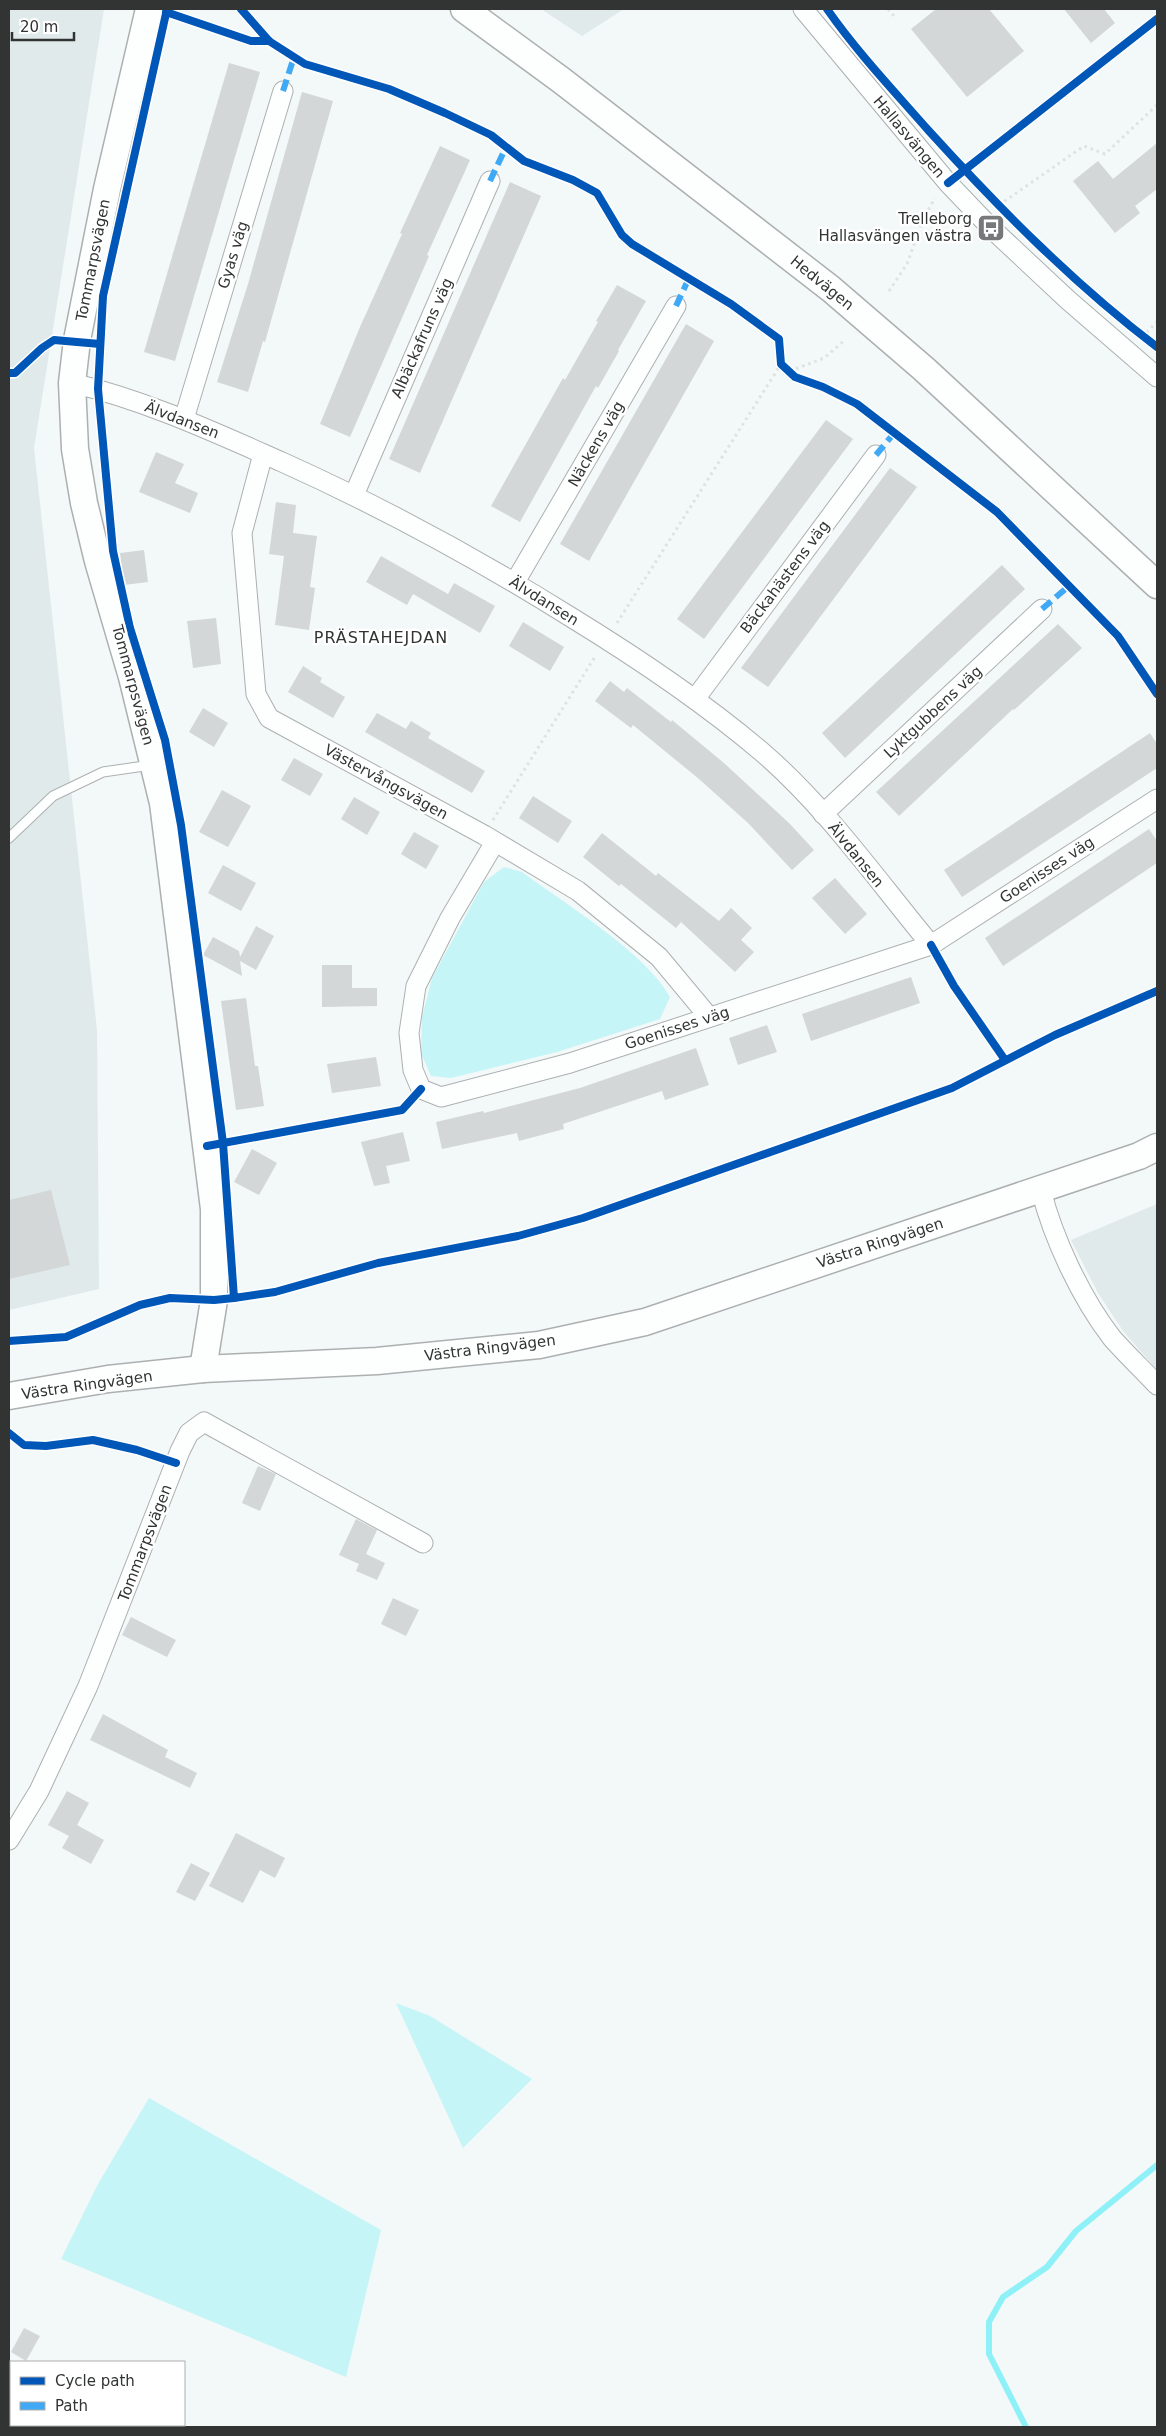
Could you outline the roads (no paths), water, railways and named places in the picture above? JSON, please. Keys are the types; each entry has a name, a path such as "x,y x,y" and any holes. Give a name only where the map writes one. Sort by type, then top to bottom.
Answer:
{"main road":[{"name":"Tommarpsvägen","path":"149,9 107,189 77,340 72,383 75,449 84,503 98,561 132,677 164,813 214,1209 214,1300 203,1369"},
{"name":"Hedvägen","path":"464,9 576,92 831,288 924,369 1157,585"},
{"name":"Västra Ringvägen","path":"9,1396 108,1379 203,1369 377,1361 538,1345 645,1322 1041,1190 1139,1156 1157,1147"}],"street":[{"name":"Hallasvängen","path":"802,9 966,203 1068,300 1157,377"},
{"name":"Gyas väg","path":"184,420 282,91"},
{"name":"Albäckafruns väg","path":"354,495 490,181"},
{"name":"Näckens väg","path":"515,582 676,306"},
{"name":"Älvdansen","path":"72,383 98,389 184,420 354,495 435,536 515,582 606,639 695,699 764,753 823,814 930,945"},
{"name":"Västervångsvägen","path":"263,454 242,533 256,694 269,718 489,838 578,891 651,951 709,1017"},
{"name":"Bäckahästens väg","path":"695,699 876,455"},
{"name":"Lyktgubbens väg","path":"823,814 1042,610"},
{"name":"Goenisses väg","path":"489,838 416,986 409,1033 413,1070 421,1089 441,1097 570,1063 930,945 1157,799"},
{"path":"1041,1190 1048,1219 1063,1255 1088,1298 1112,1337 1157,1385"},
{"name":"Tommarpsvägen","path":"9,1840 39,1791 88,1686 180,1451 189,1433 204,1422 423,1543"}],"lane":[{"path":"9,838 53,796 103,772 154,764"}],"waterway":[{"path":"1026,2427 989,2354 989,2322 1003,2297 1047,2267 1076,2231 1157,2165"}],"place":[{"name":"Trelleborg Hallasvängen västra","path":"991,228"}],"district":[{"name":"PRÄSTAHEJDAN","path":"381,637"}]}
